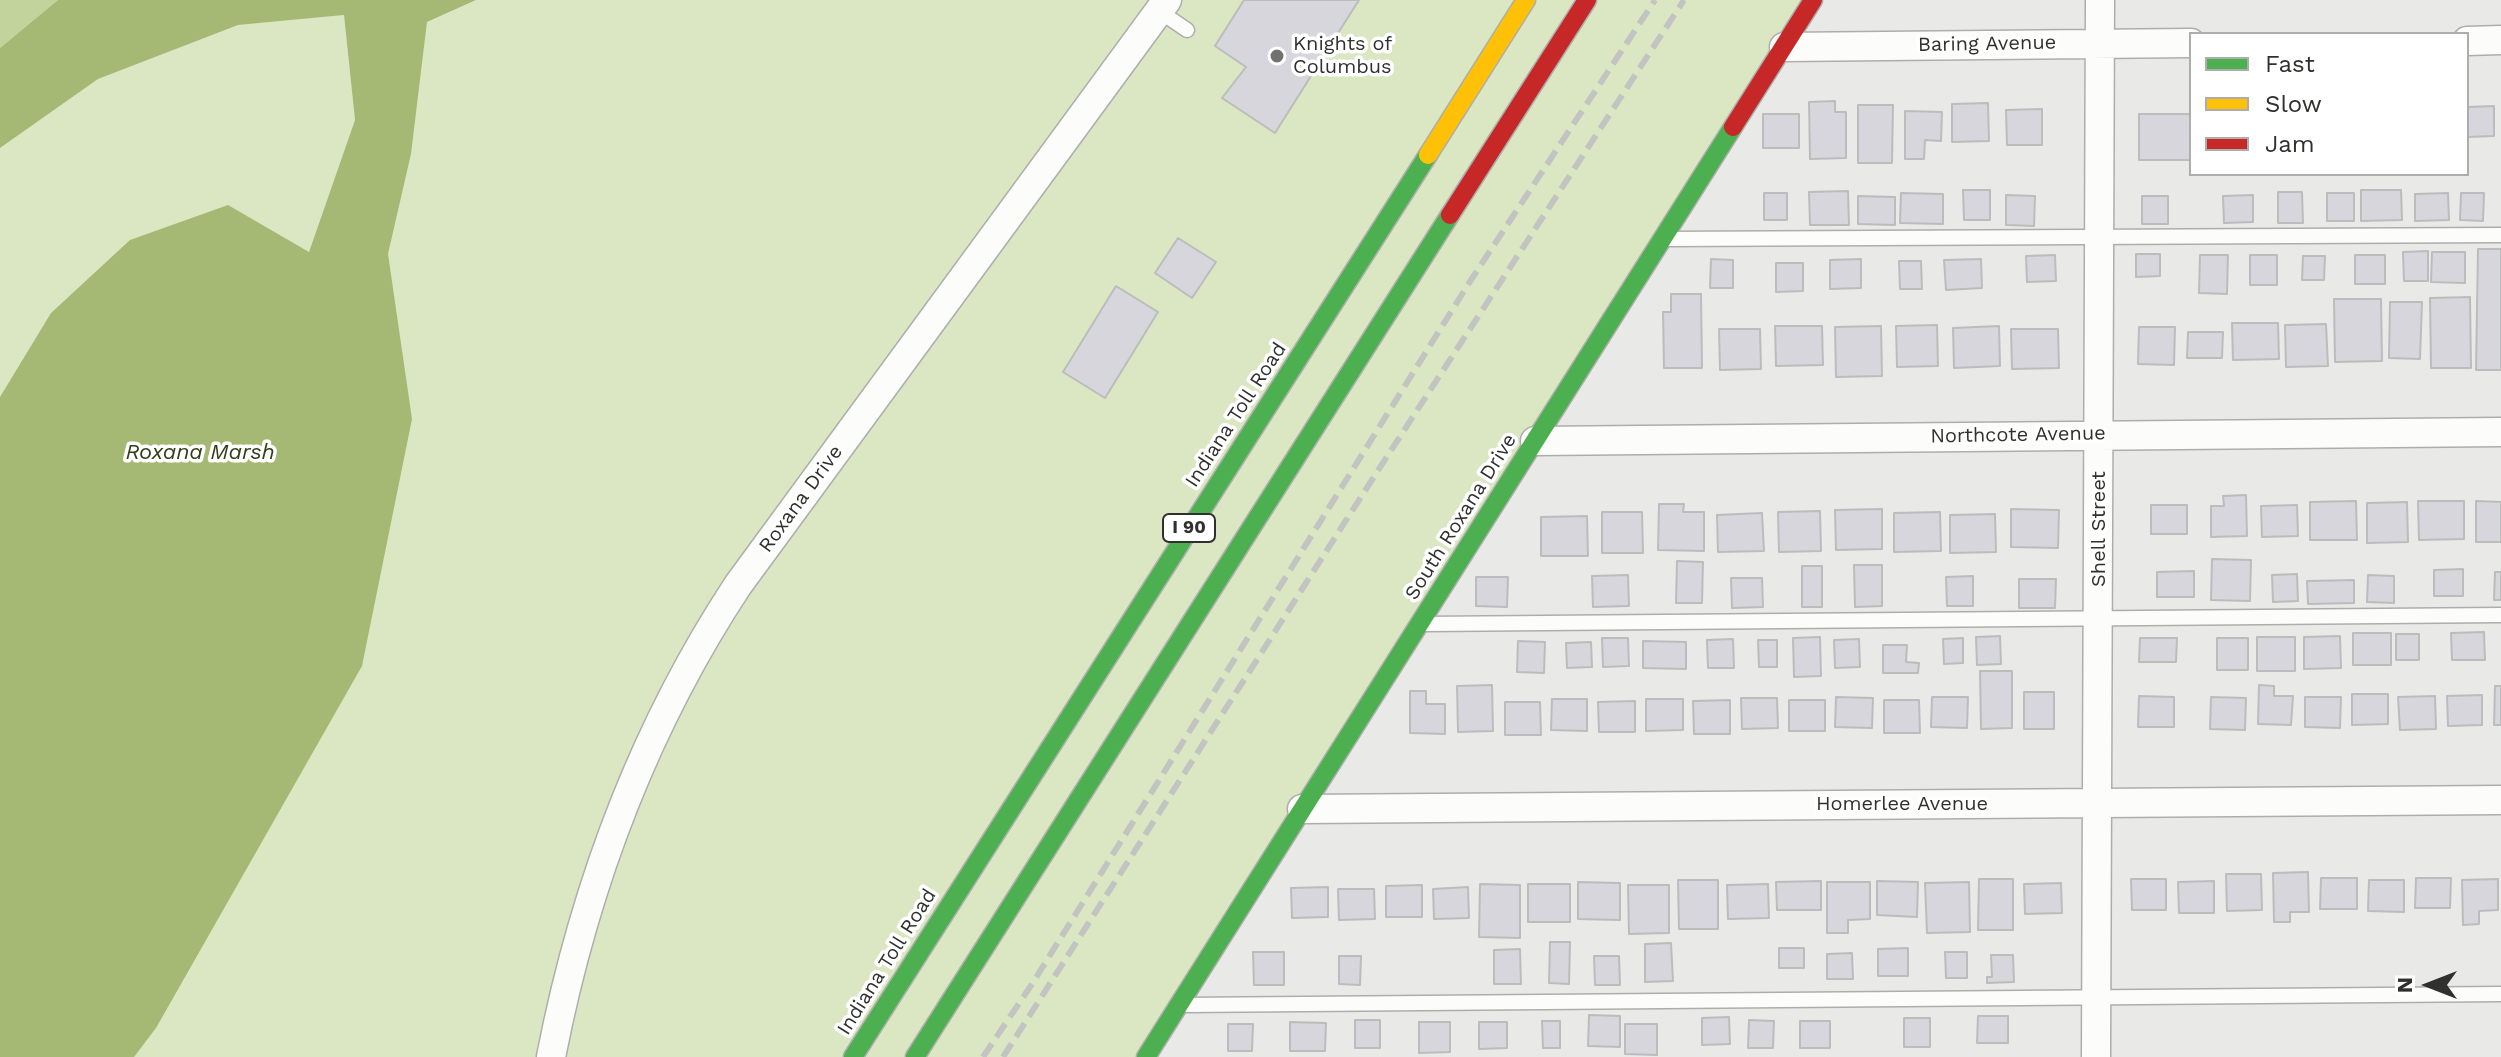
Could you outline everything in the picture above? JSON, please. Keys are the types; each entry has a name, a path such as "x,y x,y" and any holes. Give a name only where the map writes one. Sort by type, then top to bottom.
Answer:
{"main road":[{"name":"Indiana Toll Road","path":"853,1057 1526,0"},
{"name":"I 90","path":"915,1057 1587,0"},
{"name":"South Roxana Drive","path":"1146,1057 1813,0"}],"street":[{"name":"Shell Street","path":"2096,1057 2100,0"},
{"name":"Roxana Drive","path":"551,1057 574,954 604,856 659,720 703,637 1163,5"},
{"path":"2469,41 2501,40"},
{"name":"Baring Avenue","path":"1784,47 2189,43"},
{"name":"Northcote Avenue","path":"1535,441 2501,432"},
{"name":"Homerlee Avenue","path":"1302,809 2501,800"}],"lane":[{"path":"1163,5 1187,30"},
{"path":"1662,239 2501,235"},
{"path":"1419,624 2501,615"},
{"path":"1180,1005 2501,994"}],"shaded area":[{"path":"0,0 58,0 0,48"},
{"path":"477,0 1813,0 1146,1057 26,1057 388,254 411,154 427,22"},
{"path":"344,15 355,120 309,252 234,210 0,593 0,148 98,79 238,25"}],"water":[{"name":"Roxana Marsh","path":"58,0 476,0 427,22 411,154 388,254 412,419 362,666 156,1028 134,1057 0,1057 0,397 51,313 130,240 228,205 309,252 355,120 344,15 238,25 98,79 0,148 0,48"}],"building":[{"name":"Knights of Columbus","path":"1244,0 1359,0 1275,133 1222,98 1246,67 1215,46"},
{"path":"1835,101 1835,112 1846,112 1846,158 1810,159 1809,102"},
{"path":"1988,103 1989,141 1952,142 1952,104"},
{"path":"1858,105 1893,105 1892,163 1858,163"},
{"path":"2494,106 2494,136 2469,137 2469,107"},
{"path":"2042,109 2042,145 2007,145 2006,110"},
{"path":"1905,111 1942,112 1941,141 1925,140 1924,159 1905,159"},
{"path":"1763,114 1799,114 1799,148 1763,148"},
{"path":"2139,114 2189,114 2189,160 2139,160"},
{"path":"1963,190 1990,190 1990,220 1964,220"},
{"path":"2361,190 2401,190 2402,220 2361,221"},
{"path":"1848,191 1849,225 1810,225 1809,192"},
{"path":"2278,192 2302,192 2303,223 2278,223"},
{"path":"1764,193 1787,193 1787,220 1764,220"},
{"path":"1901,193 1943,194 1943,224 1900,223"},
{"path":"2327,193 2354,193 2354,221 2327,221"},
{"path":"2448,193 2449,220 2415,221 2415,194"},
{"path":"2461,193 2484,193 2483,221 2460,220"},
{"path":"2006,195 2035,196 2034,226 2006,225"},
{"path":"2253,195 2253,222 2224,223 2223,196"},
{"path":"1858,196 1895,197 1895,225 1858,224"},
{"path":"2142,196 2168,196 2168,224 2142,224"},
{"path":"1178,238 1216,262 1192,298 1155,273"},
{"path":"2478,249 2501,249 2501,370 2476,370"},
{"path":"2428,251 2428,281 2404,281 2403,252"},
{"path":"2432,252 2465,252 2465,283 2431,282"},
{"path":"2136,254 2160,254 2160,276 2136,277"},
{"path":"2055,255 2056,281 2027,282 2026,256"},
{"path":"2200,255 2228,255 2227,294 2199,293"},
{"path":"2250,255 2277,255 2277,285 2250,285"},
{"path":"2355,255 2385,255 2385,284 2355,284"},
{"path":"2303,256 2325,256 2324,280 2302,280"},
{"path":"1711,259 1733,260 1733,288 1710,288"},
{"path":"1861,259 1861,288 1830,289 1830,260"},
{"path":"1981,259 1982,288 1946,290 1944,260"},
{"path":"1899,261 1921,261 1922,289 1900,289"},
{"path":"1776,263 1803,263 1803,291 1776,292"},
{"path":"1116,286 1158,312 1105,398 1063,372"},
{"path":"1671,294 1701,294 1702,368 1664,368 1663,312 1671,312"},
{"path":"2470,297 2471,368 2431,368 2430,298"},
{"path":"2334,299 2381,299 2382,361 2335,362"},
{"path":"2390,302 2422,302 2420,359 2389,358"},
{"path":"2232,323 2278,323 2279,359 2233,360"},
{"path":"2326,324 2328,366 2286,367 2285,325"},
{"path":"1937,325 1938,366 1897,367 1896,326"},
{"path":"1775,326 1822,326 1823,365 1776,366"},
{"path":"1881,326 1882,376 1836,377 1835,327"},
{"path":"1999,326 2000,366 1954,368 1953,328"},
{"path":"2139,327 2175,327 2174,365 2138,364"},
{"path":"1719,329 1760,329 1761,369 1720,370"},
{"path":"2011,329 2058,329 2059,368 2012,369"},
{"path":"2188,332 2223,332 2222,358 2187,358"},
{"path":"2246,495 2247,536 2211,537 2211,506 2224,506 2223,496"},
{"path":"2356,501 2357,540 2310,540 2310,502"},
{"path":"2418,501 2464,501 2464,539 2419,540"},
{"path":"2476,501 2501,502 2501,542 2476,542"},
{"path":"2407,502 2408,542 2367,543 2367,503"},
{"path":"1659,504 1684,504 1683,512 1704,512 1704,551 1658,550"},
{"path":"2151,505 2187,505 2187,534 2151,534"},
{"path":"2297,505 2298,536 2262,537 2261,506"},
{"path":"1882,509 1882,549 1836,550 1835,510"},
{"path":"2011,509 2059,510 2058,548 2011,547"},
{"path":"1820,511 1821,551 1779,552 1778,512"},
{"path":"1602,512 1642,512 1643,553 1602,553"},
{"path":"1940,512 1941,551 1894,552 1894,513"},
{"path":"1762,513 1764,551 1718,552 1717,515"},
{"path":"1995,514 1996,552 1950,553 1950,515"},
{"path":"1587,516 1588,556 1541,556 1541,517"},
{"path":"2212,559 2251,560 2250,601 2211,600"},
{"path":"1677,561 1703,562 1702,603 1676,603"},
{"path":"1854,565 1882,565 1882,606 1855,607"},
{"path":"1802,566 1822,566 1822,607 1802,607"},
{"path":"2463,569 2463,596 2434,596 2434,570"},
{"path":"2194,571 2194,597 2157,597 2157,572"},
{"path":"2495,572 2501,572 2501,600 2494,600"},
{"path":"2297,574 2298,601 2273,602 2272,575"},
{"path":"1628,575 1629,606 1593,607 1592,576"},
{"path":"2368,575 2394,576 2394,603 2367,602"},
{"path":"1973,576 1973,606 1947,606 1946,577"},
{"path":"1476,577 1508,577 1507,607 1476,606"},
{"path":"1731,578 1762,578 1763,607 1732,608"},
{"path":"2019,579 2056,579 2055,608 2019,608"},
{"path":"2354,580 2354,603 2308,604 2307,581"},
{"path":"2484,632 2485,660 2452,660 2451,633"},
{"path":"2353,633 2391,633 2391,665 2353,665"},
{"path":"2396,634 2419,634 2419,660 2396,660"},
{"path":"2000,636 2001,664 1977,665 1976,637"},
{"path":"2340,636 2341,668 2304,669 2304,637"},
{"path":"1820,637 1821,676 1794,677 1793,638"},
{"path":"2257,637 2295,637 2295,671 2257,671"},
{"path":"1602,638 1628,638 1629,666 1603,667"},
{"path":"1963,638 1963,663 1944,664 1943,639"},
{"path":"2140,638 2177,638 2176,662 2139,662"},
{"path":"2217,638 2248,638 2248,670 2217,670"},
{"path":"1733,639 1734,668 1708,668 1707,640"},
{"path":"1859,639 1860,667 1835,668 1834,640"},
{"path":"1758,640 1777,640 1777,667 1759,667"},
{"path":"1518,641 1545,642 1544,673 1517,672"},
{"path":"1643,641 1686,642 1686,669 1643,668"},
{"path":"1591,642 1592,667 1567,668 1566,643"},
{"path":"1883,645 1907,645 1906,662 1919,663 1918,673 1883,673"},
{"path":"1980,671 2012,671 2012,728 1981,729"},
{"path":"1492,685 1493,731 1458,732 1457,686"},
{"path":"2259,685 2274,686 2274,696 2293,696 2291,725 2258,724"},
{"path":"2495,686 2501,686 2501,725 2494,725"},
{"path":"1410,691 1426,691 1426,704 1445,704 1445,734 1410,733"},
{"path":"2024,692 2054,692 2054,729 2024,729"},
{"path":"2352,694 2388,694 2388,724 2352,725"},
{"path":"2482,695 2482,725 2448,726 2447,696"},
{"path":"2139,696 2174,697 2174,727 2138,727"},
{"path":"2435,696 2436,729 2400,730 2398,697"},
{"path":"1836,697 1873,698 1872,728 1835,727"},
{"path":"1932,697 1968,697 1967,728 1931,727"},
{"path":"2211,697 2246,698 2245,730 2210,729"},
{"path":"2305,697 2341,697 2340,728 2305,727"},
{"path":"1741,698 1777,698 1778,728 1742,729"},
{"path":"1552,699 1587,699 1587,731 1551,730"},
{"path":"1646,699 1683,699 1683,730 1646,731"},
{"path":"1730,700 1730,734 1694,734 1693,701"},
{"path":"1789,700 1825,700 1825,731 1789,731"},
{"path":"1884,700 1919,700 1920,733 1884,733"},
{"path":"1635,701 1635,732 1599,732 1598,702"},
{"path":"1505,702 1540,702 1541,735 1505,735"},
{"path":"2308,872 2309,912 2290,912 2290,922 2274,922 2273,873"},
{"path":"2226,874 2261,874 2262,910 2227,911"},
{"path":"2321,878 2357,878 2357,909 2320,909"},
{"path":"2416,878 2451,878 2450,908 2415,908"},
{"path":"1979,879 2013,879 2013,930 1978,930"},
{"path":"2131,879 2166,879 2166,910 2132,910"},
{"path":"2498,879 2498,910 2479,911 2479,924 2463,925 2462,880"},
{"path":"1678,880 1718,880 1718,929 1679,929"},
{"path":"2369,880 2404,880 2404,912 2368,911"},
{"path":"1821,881 1821,910 1777,910 1776,882"},
{"path":"1877,881 1918,882 1917,917 1877,915"},
{"path":"2214,881 2214,913 2179,913 2178,882"},
{"path":"1578,882 1620,883 1620,920 1578,919"},
{"path":"1827,882 1870,882 1870,919 1848,920 1848,933 1827,933"},
{"path":"1969,882 1970,932 1927,933 1925,883"},
{"path":"2061,883 2062,913 2025,914 2024,884"},
{"path":"1480,884 1520,885 1520,938 1479,937"},
{"path":"1528,884 1570,884 1570,922 1528,922"},
{"path":"1768,884 1769,918 1728,919 1727,885"},
{"path":"1422,885 1422,917 1386,917 1386,886"},
{"path":"1628,885 1669,885 1669,933 1629,934"},
{"path":"1328,887 1328,917 1292,918 1291,888"},
{"path":"1468,887 1469,918 1434,919 1433,889"},
{"path":"1338,889 1374,889 1375,919 1339,920"},
{"path":"1550,942 1570,942 1569,984 1549,983"},
{"path":"1671,943 1673,981 1645,982 1645,944"},
{"path":"1779,948 1804,948 1804,968 1779,968"},
{"path":"1908,948 1908,976 1878,976 1878,949"},
{"path":"1520,949 1521,984 1494,984 1494,950"},
{"path":"1253,952 1284,952 1284,985 1254,985"},
{"path":"1945,952 1967,952 1967,978 1946,978"},
{"path":"1852,953 1853,979 1827,979 1827,954"},
{"path":"1991,955 2013,955 2014,982 1987,983 1987,977 1992,977"},
{"path":"1339,956 1361,956 1360,985 1339,984"},
{"path":"1594,956 1619,956 1620,985 1595,985"},
{"path":"1589,1015 1620,1016 1620,1047 1588,1046"},
{"path":"1978,1016 2008,1016 2008,1043 1977,1043"},
{"path":"1729,1017 1730,1044 1702,1045 1702,1018"},
{"path":"1904,1018 1930,1018 1930,1047 1904,1047"},
{"path":"1355,1020 1380,1020 1380,1048 1355,1048"},
{"path":"1749,1020 1774,1021 1773,1048 1748,1048"},
{"path":"1542,1021 1560,1021 1560,1048 1543,1048"},
{"path":"1800,1021 1830,1021 1830,1048 1800,1048"},
{"path":"1290,1022 1326,1023 1325,1051 1290,1051"},
{"path":"1419,1022 1450,1022 1450,1052 1419,1053"},
{"path":"1479,1022 1507,1022 1507,1048 1479,1049"},
{"path":"1228,1024 1253,1024 1252,1051 1228,1051"},
{"path":"1625,1024 1657,1024 1657,1055 1625,1054"}],"railway":[{"path":"983,1057 1032,984 1469,283 1655,0"},
{"path":"1003,1057 1375,475 1684,0"}],"traffic: fast":[{"path":"1146,1057 1733,127"},
{"path":"853,1057 1428,155"},
{"path":"915,1057 1450,215"}],"traffic: slow":[{"path":"1428,155 1526,0"}],"traffic: jam":[{"path":"1450,215 1587,0"},
{"path":"1733,127 1813,0"}],"place":[{"name":"Knights of Columbus","path":"1277,56"}]}
